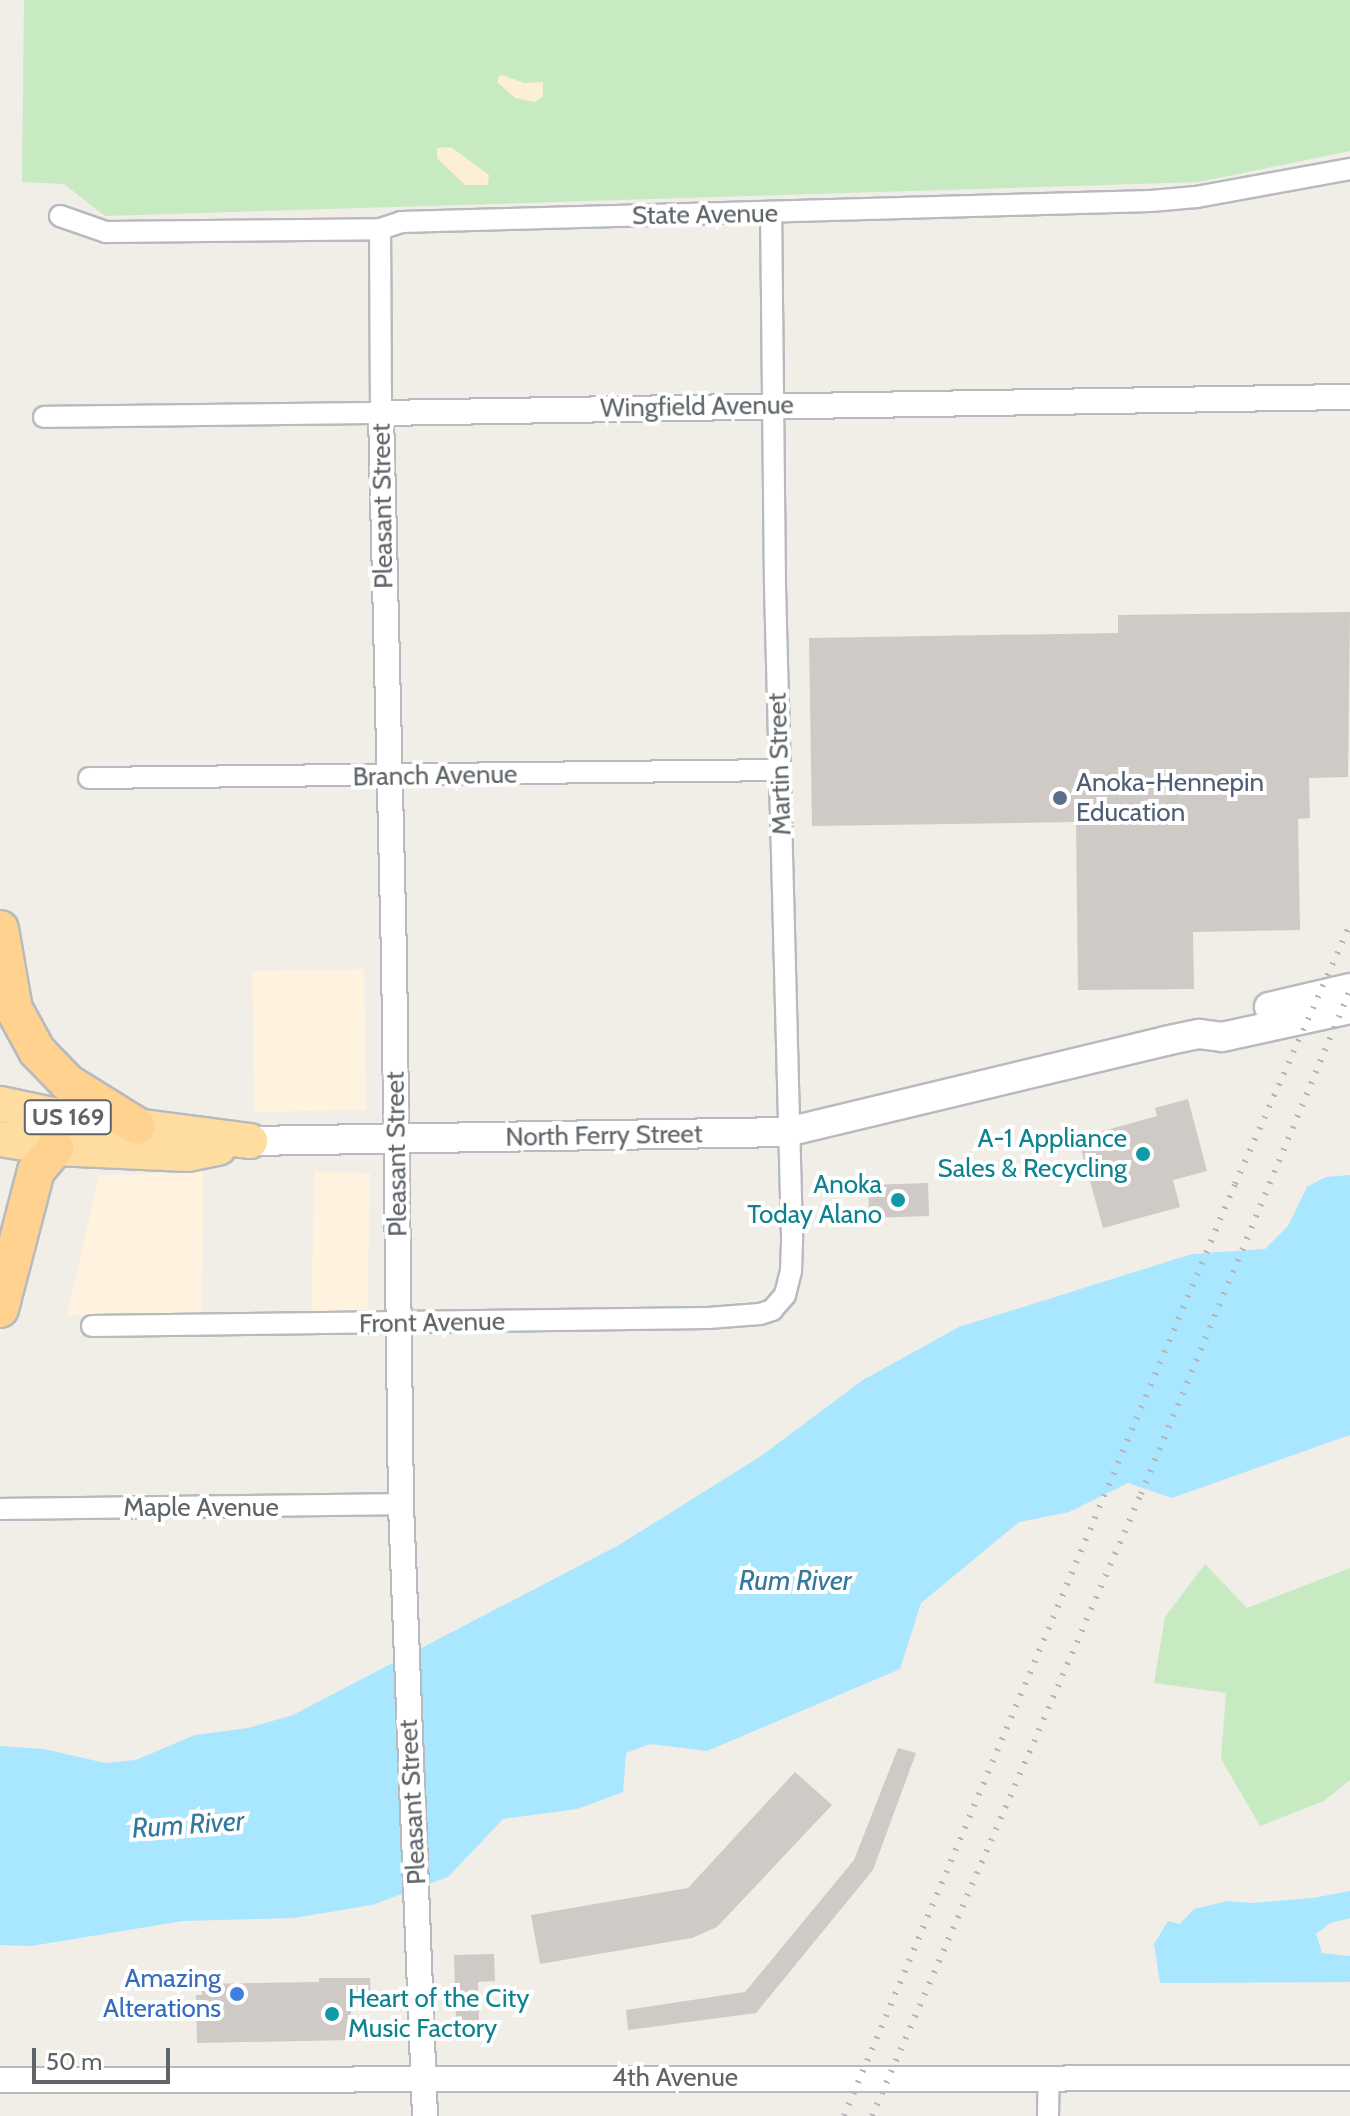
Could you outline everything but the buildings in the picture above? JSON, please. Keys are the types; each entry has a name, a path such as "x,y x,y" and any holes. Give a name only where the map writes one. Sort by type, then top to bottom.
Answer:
{"highway":[{"name":"US 169","path":"0,929 14,1009 37,1051 68,1083 137,1126"},
{"name":"North Ferry Street","path":"0,1104 250,1141"},
{"name":"US 169","path":"0,1139 55,1148 187,1154 250,1141"},
{"path":"1,1292 36,1171 55,1148"}],"main road":[{"name":"North Ferry Street","path":"1199,1034 1219,1020 1350,988"},
{"name":"North Ferry Street","path":"250,1141 397,1141 787,1132 1199,1034 1222,1037 1350,1009"}],"street":[{"name":"State Avenue","path":"60,216 106,232 380,229 401,222 1151,201 1196,197 1350,169"},
{"name":"Martin Street","path":"771,213 771,406 791,1271 785,1295 772,1310"},
{"name":"Pleasant Street","path":"380,229 401,1504 425,2116"},
{"name":"Wingfield Avenue","path":"44,417 1350,397"},
{"name":"Branch Avenue","path":"89,778 780,770"},
{"name":"Front Avenue","path":"92,1326 708,1318 772,1310"},
{"name":"Maple Avenue","path":"0,1509 401,1504"},
{"path":"1048,2116 1049,2077"},
{"name":"4th Avenue","path":"0,2080 1350,2078"}],"shaded area":[{"path":"364,969 366,1110 254,1112 252,971"},
{"path":"203,1171 202,1315 67,1315 99,1176"},
{"path":"314,1172 370,1173 368,1315 312,1314"}],"green space":[{"path":"24,0 1350,0 1350,151 1199,182 105,216 64,184 22,182"},
{"path":"1205,1564 1247,1608 1350,1568 1350,1780 1324,1801 1260,1826 1221,1759 1226,1693 1154,1683 1165,1617"}],"sand":[{"path":"503,75 524,83 543,82 543,96 535,102 515,98 497,82"},
{"path":"451,147 489,175 488,185 465,185 437,158 437,148"}],"water":[{"name":"Rum River","path":"1350,1175 1350,1435 1172,1498 1128,1483 1069,1512 1019,1522 921,1603 900,1669 707,1751 650,1744 626,1753 623,1792 577,1809 503,1819 448,1877 372,1905 294,1918 183,1921 31,1946 0,1945 0,1746 44,1749 105,1763 136,1760 195,1735 248,1728 293,1715 619,1545 761,1456 863,1380 959,1327 1192,1254 1265,1249 1288,1226 1307,1187 1326,1177"},
{"path":"1350,1891 1350,1918 1330,1923 1316,1934 1322,1953 1350,1956 1350,1982 1160,1983 1154,1944 1168,1921 1180,1924 1194,1909 1228,1901 1252,1903 1313,1898"}],"railway":[{"path":"844,2116 1235,1184 1350,924"},
{"path":"872,2116 1141,1494 1350,990"}],"place":[{"name":"Anoka-Hennepin Education","path":"1060,798"},
{"name":"A-1 Appliance Sales & Recycling","path":"1143,1154"},
{"name":"Anoka Today Alano","path":"898,1200"},
{"name":"Amazing Alterations","path":"237,1994"},
{"name":"Heart of the City Music Factory","path":"332,2014"}]}
